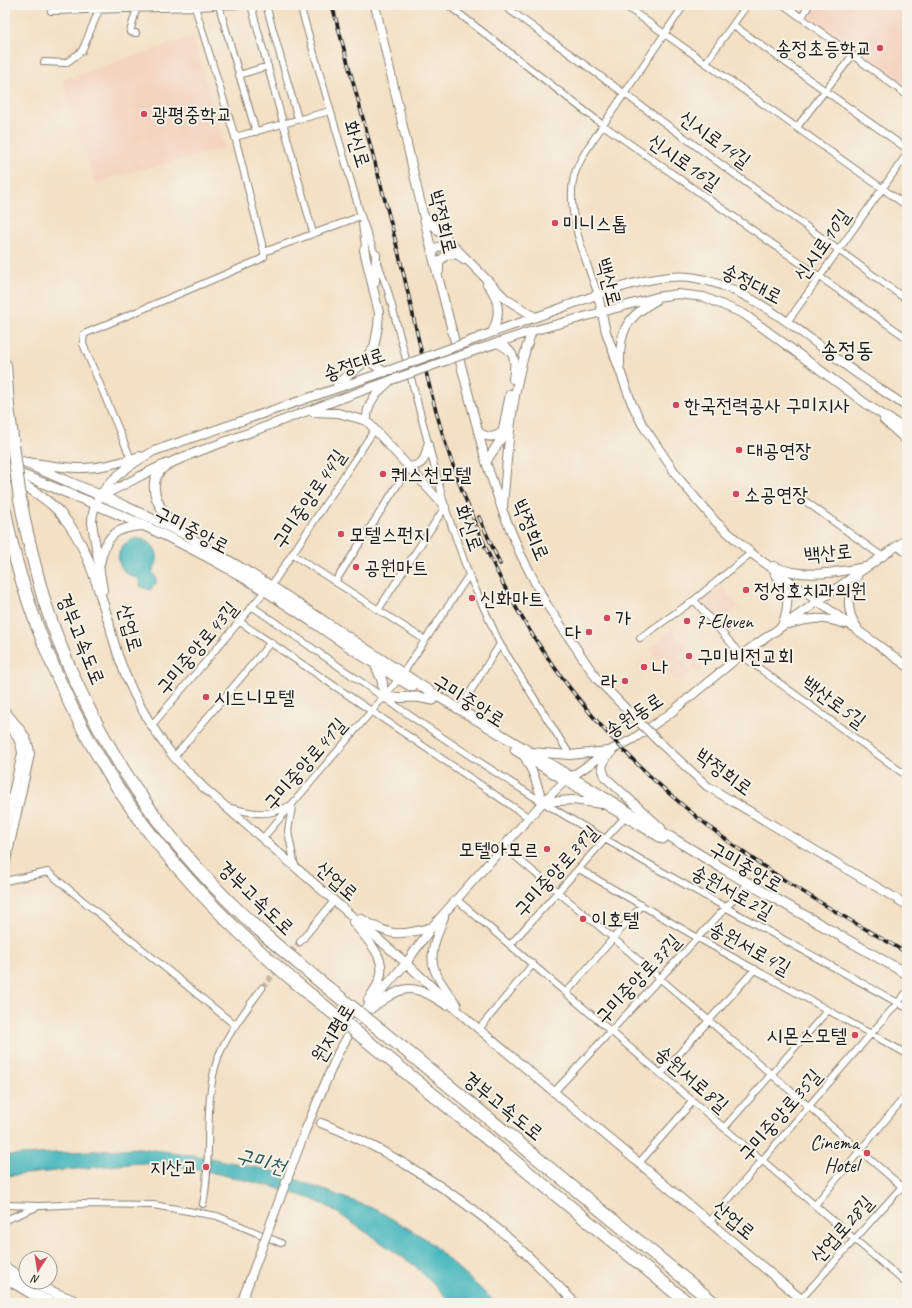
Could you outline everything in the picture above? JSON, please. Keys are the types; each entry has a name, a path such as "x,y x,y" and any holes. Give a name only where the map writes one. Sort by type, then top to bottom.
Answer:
{"highway":[{"name":"경부고속도로","path":"5,365 8,406 20,499 45,602 61,648 105,739 125,774 180,848 212,884 274,944 714,1303"},
{"name":"경부고속도로","path":"5,513 9,538 28,604 55,672 90,745 115,786 161,848 197,890 256,948 312,996 688,1303"}],"main road":[{"name":"구미중앙로","path":"5,454 101,496 186,536 268,588 433,700 907,974"},
{"path":"186,536 165,516 156,498 154,489 159,473 164,466 187,456"},
{"name":"구미중앙로","path":"5,468 147,526 268,588 373,662 459,710 527,754"},
{"path":"5,472 60,513 70,526 85,550 109,623"},
{"path":"373,662 382,680 384,698 417,696 433,700"},
{"name":"구미중앙로","path":"568,779 602,804 625,818 907,980"},
{"path":"5,1267 18,1275"},
{"path":"5,1278 30,1293 55,1303"},
{"path":"49,1290 80,1303"}],"street":[{"path":"51,5 51,11 100,8 236,5"},
{"path":"44,62 66,63 82,51 100,8 105,5"},
{"path":"251,5 313,233"},
{"path":"266,5 298,120"},
{"name":"화신로","path":"300,5 361,216 388,291 445,507 469,575 500,644 570,755"},
{"name":"박정희로","path":"375,5 433,257 486,462 503,512 520,552 545,602 597,679 632,716 708,786 907,904"},
{"name":"신시로16길","path":"448,5 603,125 907,338"},
{"name":"신시로14길","path":"503,5 907,300"},
{"path":"624,5 907,206"},
{"name":"백산로","path":"684,5 603,125 579,163 574,177 572,193 578,234 598,295 600,313 620,372 642,424 680,480 716,522 751,553 907,666"},
{"path":"706,62 747,5"},
{"path":"784,5 907,95"},
{"path":"802,17 809,5"},
{"path":"219,6 256,132"},
{"path":"136,33 130,32 137,7"},
{"path":"131,459 83,344 84,334 264,257 235,137 195,7"},
{"path":"733,25 907,149"},
{"path":"797,128 852,56"},
{"path":"240,75 268,66"},
{"path":"235,137 330,111"},
{"name":"신시로10길","path":"788,321 907,154"},
{"path":"423,214 491,290 498,305 497,322 492,332"},
{"path":"264,252 361,216 364,250 379,320 372,359 374,365 388,371"},
{"path":"433,257 434,250 440,246 449,246 459,253 506,299 535,317"},
{"name":"화신로","path":"364,250 388,291"},
{"path":"441,284 438,269 442,259 449,254 459,253"},
{"path":"374,293 376,255"},
{"name":"송정대로","path":"101,496 119,475 154,451 388,371 492,332 598,295 634,284 663,278 695,277 724,286 788,321 860,376 907,407"},
{"name":"송정대로","path":"101,496 147,471 394,378 532,331 663,296 678,294 704,297 744,314 869,406 907,430"},
{"path":"620,372 620,349 622,334 626,325 641,309 663,296"},
{"path":"486,462 497,453 506,432 523,354 532,331"},
{"path":"497,343 506,347 512,352 515,369 506,432 503,512"},
{"path":"324,392 344,380 361,365 374,345"},
{"path":"378,610 445,507 368,420 366,411 369,404 382,388 394,378"},
{"path":"869,406 907,441"},
{"path":"303,413 328,411 368,420"},
{"name":"구미중앙로44길","path":"268,588 375,429"},
{"path":"479,432 491,437 506,432"},
{"path":"335,582 409,467 420,465 425,460 428,445"},
{"path":"18,460 82,470 112,465 154,451"},
{"name":"산업로","path":"101,496 92,515 92,523 99,573 109,623 129,684 152,725 174,757 204,788 337,903 478,1029 804,1301"},
{"path":"805,501 883,557"},
{"path":"99,573 103,549 110,537 123,529 147,526"},
{"name":"송원동로","path":"406,964 432,927 447,909 528,817 568,779 609,751 633,739 668,715 741,655 898,547 907,539"},
{"path":"898,547 907,554"},
{"path":"640,638 694,600 751,553"},
{"path":"292,554 425,640"},
{"name":"백산로","path":"759,559 775,567 811,575 870,566"},
{"name":"백산로","path":"759,559 778,577 787,594 787,613 782,626"},
{"name":"백산로","path":"863,634 852,620 848,604 854,582 870,566"},
{"name":"구미중앙로41길","path":"263,838 401,677 469,575"},
{"name":"구미중앙로43길","path":"152,725 268,588"},
{"path":"694,600 741,655"},
{"path":"253,607 384,698 543,802 573,800 602,804"},
{"name":"백산로","path":"782,626 811,618 822,618 840,623 863,634"},
{"name":"구미중앙로41길","path":"240,622 372,711"},
{"path":"174,757 271,642"},
{"name":"구미중앙로","path":"459,710 500,644"},
{"name":"백산로5길","path":"741,655 907,776"},
{"path":"5,711 26,737 30,754 5,866"},
{"path":"372,711 528,817"},
{"path":"5,720 17,736 21,745 22,753 8,799 5,829"},
{"path":"633,739 606,757 602,767 602,772 609,783 672,838"},
{"path":"543,802 527,754 570,755 609,751"},
{"name":"송원서로2길","path":"543,802 726,908 907,1008"},
{"path":"227,807 254,814 267,814 276,813 292,804"},
{"path":"292,804 288,831 295,867"},
{"name":"구미중앙로39길","path":"510,945 625,818"},
{"path":"503,846 613,938 904,1189"},
{"name":"송원서로4길","path":"579,869 698,938 755,968 907,1054"},
{"path":"5,880 48,872 236,1026"},
{"name":"구미중앙로37길","path":"554,1092 745,887"},
{"name":"송원서로8길","path":"456,899 907,1284"},
{"path":"337,903 386,933 407,934 432,927"},
{"path":"300,942 337,903"},
{"path":"337,903 375,951 380,961 380,977 360,1017"},
{"path":"566,993 642,905"},
{"path":"447,909 432,948 433,968 436,977 468,1020"},
{"name":"원지평로","path":"241,1302 305,1131 338,1053 360,1017 406,964"},
{"path":"478,1029 533,964"},
{"path":"661,1074 755,968"},
{"path":"204,1202 210,1116 215,1071 220,1055 236,1026 262,988"},
{"path":"360,1017 396,992 410,988 428,994 468,1020"},
{"name":"구미중앙로35길","path":"709,1222 907,992"},
{"path":"724,1128 828,1010"},
{"path":"815,1205 907,1094"},
{"path":"639,1163 693,1101"},
{"path":"321,1123 360,1139 430,1181 474,1210 504,1234 575,1303"},
{"name":"산업로28길","path":"804,1301 854,1239 904,1189 907,1181"},
{"path":"5,1204 40,1206 84,1204 153,1204 217,1216 282,1243"},
{"path":"5,1220 40,1206"},
{"path":"901,1279 907,1271"}],"shaded area":[{"name":"송정초등학교","path":"815,5 907,5 907,80 904,84 808,15"},
{"name":"광평중학교","path":"193,36 225,148 95,182 62,80"},
{"path":"722,586 739,607 719,624 702,603"},
{"path":"671,630 687,649 679,656 692,672 680,682 677,679 674,681 648,649"},
{"path":"689,651 703,668 697,673 683,656"}],"water":[{"path":"137,538 149,542 156,550 157,561 152,572 156,577 156,584 150,590 141,587 138,578 130,575 124,570 120,565 118,558 119,552 123,546 129,541"},
{"path":"139,1148 199,1156 273,1171 377,1210 426,1239 496,1303 452,1303 414,1265 329,1207 309,1198 270,1186 197,1169 138,1163 5,1176 5,1156"}],"tunnel":[{"path":"262,988 300,942"}],"railway":[{"path":"332,5 384,195 442,432 472,516 498,574 518,611 551,663 590,713 611,737 656,782 705,824 733,845 789,883 907,953"},
{"path":"479,517 500,564"}],"place":[{"name":"송정초등학교","path":"880,48"},
{"name":"광평중학교","path":"144,114"},
{"name":"미니스톱","path":"555,223"},
{"name":"한국전력공사 구미지사","path":"676,405"},
{"name":"대공연장","path":"739,450"},
{"name":"퀘스천모텔","path":"383,474"},
{"name":"소공연장","path":"736,494"},
{"name":"모텔스펀지","path":"341,534"},
{"name":"공원마트","path":"356,567"},
{"name":"정성호치과의원","path":"746,590"},
{"name":"신화마트","path":"472,598"},
{"name":"가","path":"607,618"},
{"name":"7-Eleven","path":"687,621"},
{"name":"다","path":"589,632"},
{"name":"구미비전교회","path":"689,656"},
{"name":"나","path":"644,667"},
{"name":"라","path":"625,681"},
{"name":"시드니모텔","path":"206,697"},
{"name":"모텔아모르","path":"547,849"},
{"name":"이호텔","path":"583,919"},
{"name":"시몬스모텔","path":"855,1035"},
{"name":"Cinema Hotel","path":"867,1153"},
{"name":"지산교","path":"206,1167"}],"district":[{"name":"송정동","path":"847,350"}],"water label":[{"name":"구미천","path":"261,1161"}]}
